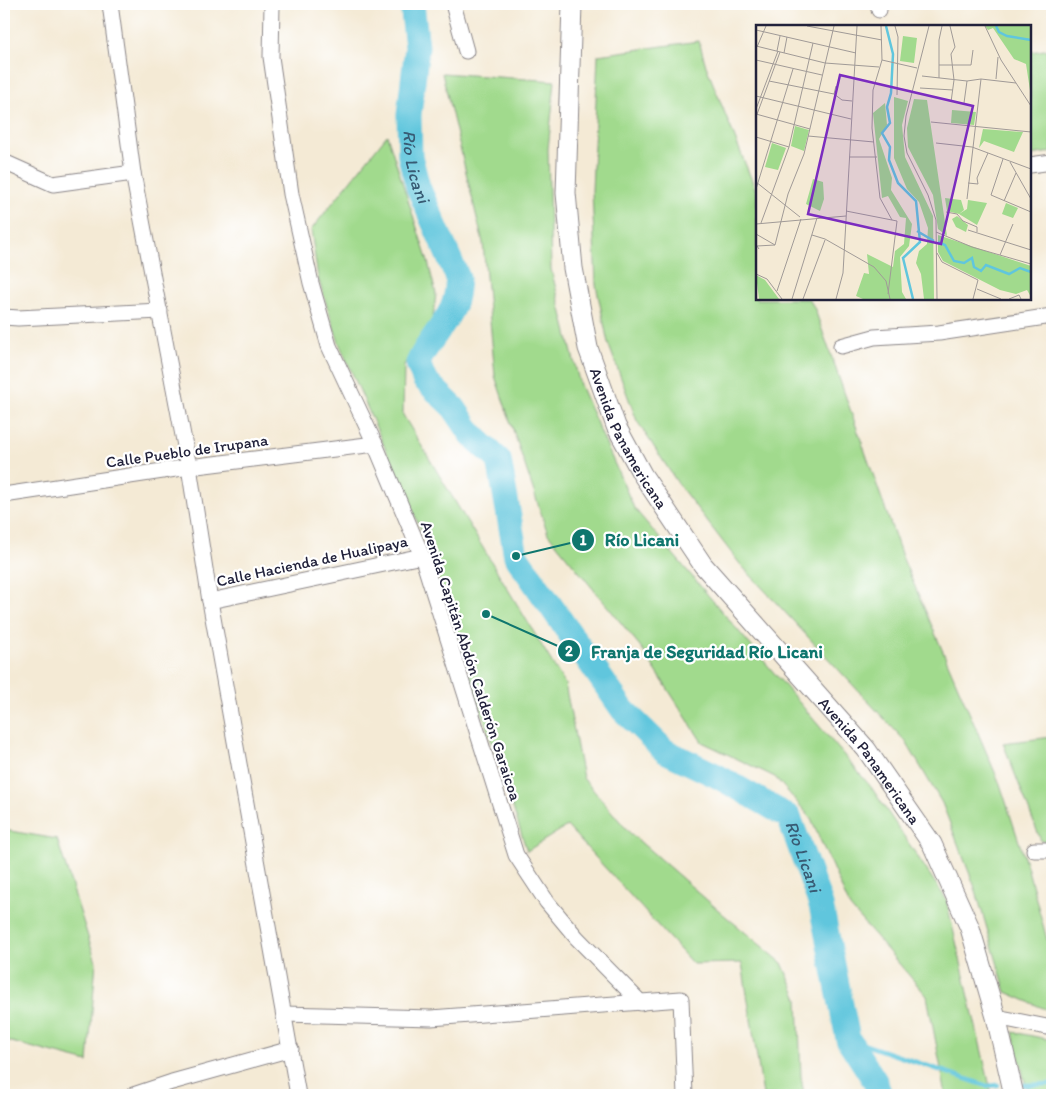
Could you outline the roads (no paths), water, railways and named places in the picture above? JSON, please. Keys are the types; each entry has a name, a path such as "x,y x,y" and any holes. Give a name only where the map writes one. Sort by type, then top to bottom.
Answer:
{"main road":[{"name":"Avenida Panamericana","path":"572,4 566,193 573,268 588,348 616,426 642,474 703,565 866,749 932,844 970,928 996,1017 1014,1095"}],"street":[{"path":"110,4 133,173 190,467 210,601 298,1095"},
{"name":"Avenida Capitán Abdón Calderón Garaicoa","path":"272,4 271,57 291,194 311,283 329,346 376,444 422,556 516,855 547,902 576,938 641,1003"},
{"path":"453,4 466,51"},
{"path":"4,162 53,184 133,173"},
{"path":"1031,165 1052,162"},
{"path":"4,317 29,318 160,311"},
{"path":"841,346 874,337 939,334 1052,316"},
{"name":"Calle Pueblo de Irupana","path":"4,495 190,467 376,444"},
{"name":"Calle Hacienda de Hualipaya","path":"210,601 422,556"},
{"path":"1034,850 1052,850"},
{"path":"284,1014 431,1018 680,999 685,1095"},
{"path":"996,1017 1052,1028"},
{"path":"133,1095 172,1082 291,1049"}],"waterway":[{"name":"Río Licani","path":"412,4 417,47 409,115 410,156 418,187 458,278 456,296 452,308 418,363 424,379 454,408 472,435 499,460 516,556 623,710 665,751 717,776 789,817 821,905 848,1039 875,1081 880,1095"},
{"path":"848,1039 987,1086 998,1085"},
{"path":"1024,1085 1052,1084"}],"place":[{"name":"Río Licani","path":"516,556"},
{"name":"Franja de Seguridad Río Licani","path":"486,614"}]}
